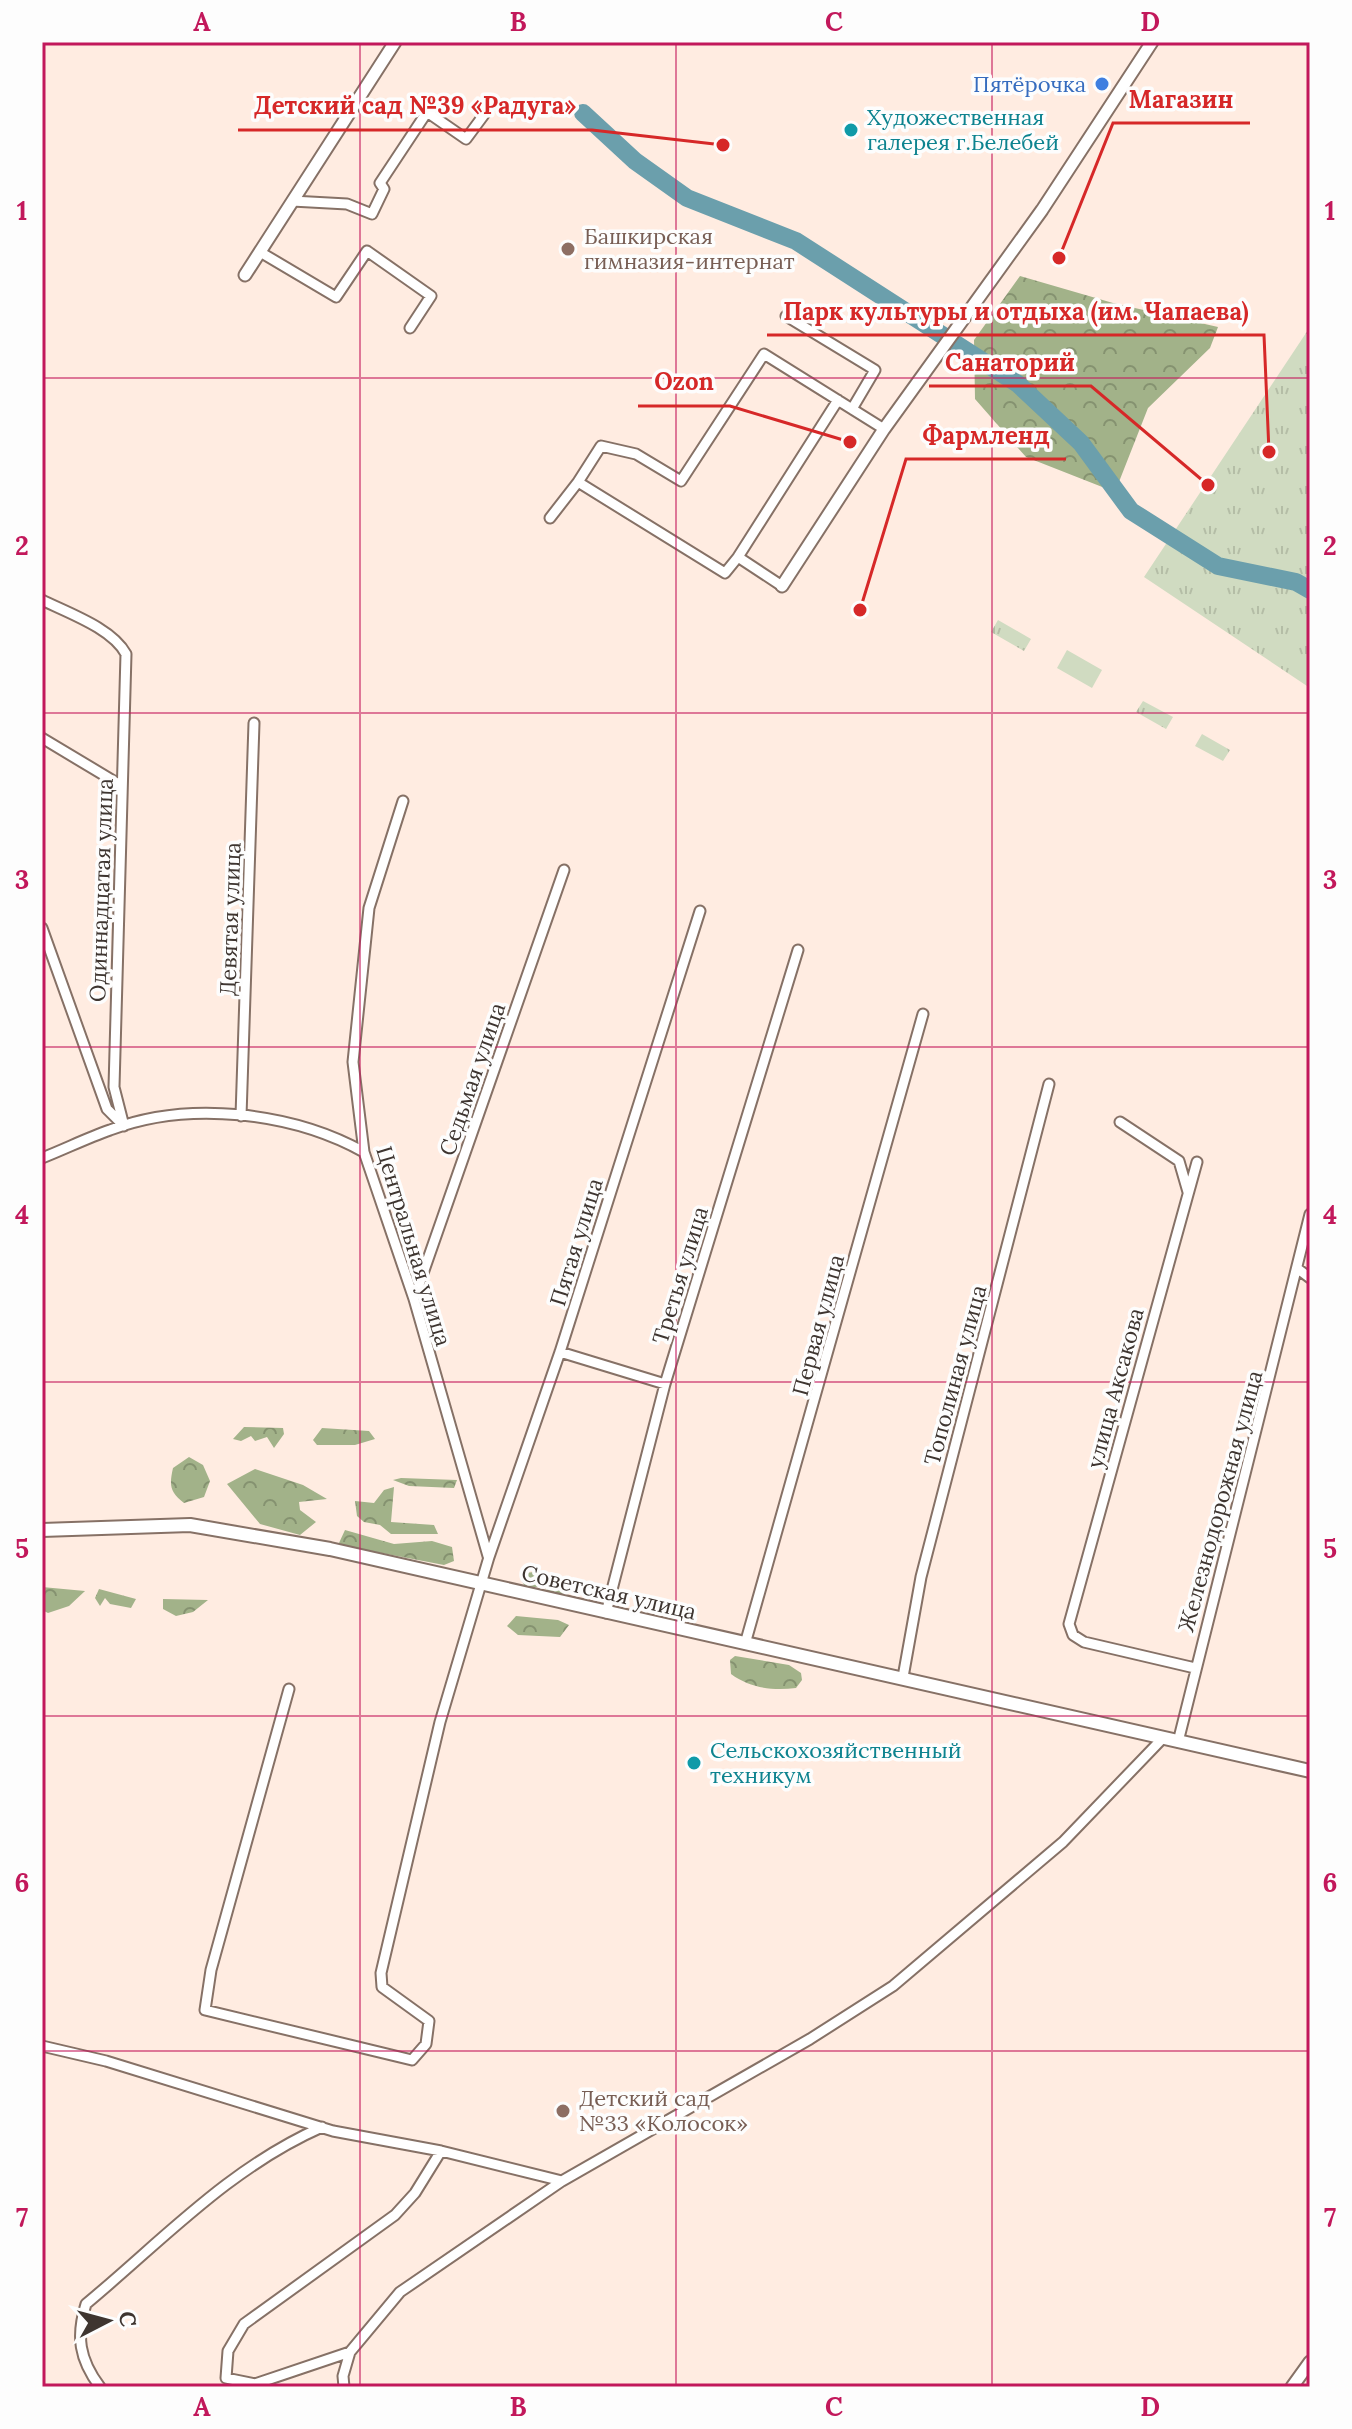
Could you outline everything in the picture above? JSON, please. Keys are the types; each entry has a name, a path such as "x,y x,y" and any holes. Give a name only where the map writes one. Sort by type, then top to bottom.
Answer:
{"main road":[{"name":"Советская улица","path":"42,1530 190,1525 330,1549 1310,1771"}],"street":[{"path":"245,275 395,42"},
{"path":"738,557 782,586 884,429 1103,120 1152,42"},
{"path":"292,201 347,204 372,214 384,189 380,183 427,112 466,139 486,112"},
{"path":"260,252 336,297 367,251 431,296 410,328"},
{"path":"786,316 875,370 852,409"},
{"path":"550,518 601,446 636,454 681,481 764,354 884,429"},
{"path":"578,482 725,573 838,400"},
{"name":"Одиннадцатая улица","path":"42,600 93,626 121,645 126,654 114,1087 124,1126"},
{"name":"Девятая улица","path":"241,1116 254,723"},
{"path":"42,738 122,786"},
{"name":"Центральная улица","path":"403,801 369,908 353,1062 364,1152 414,1299 489,1557"},
{"name":"Седьмая улица","path":"414,1299 564,870"},
{"name":"Пятая улица","path":"289,1689 211,1970 205,2010 412,2060 426,2044 429,2021 382,1987 381,1973 440,1722 489,1557 560,1352 700,911"},
{"path":"42,928 107,1109 124,1126"},
{"name":"Третья улица","path":"606,1613 665,1384 798,950"},
{"name":"Первая улица","path":"745,1644 923,1014"},
{"name":"Тополиная улица","path":"903,1677 921,1577 1049,1084"},
{"path":"42,1158 124,1126 171,1115 241,1116 290,1121 316,1128 364,1152"},
{"path":"1120,1122 1179,1161 1188,1192"},
{"name":"улица Аксакова","path":"1195,1668 1084,1642 1073,1635 1069,1624 1197,1162"},
{"name":"Железнодорожная улица","path":"1178,1742 1310,1214"},
{"path":"1298,1269 1310,1278"},
{"path":"560,1352 665,1384"},
{"path":"344,2387 343,2376 350,2352 400,2292 562,2181 810,2039 893,1986 1063,1842 1162,1739"},
{"path":"42,2046 106,2061 322,2127 441,2151 562,2181"},
{"path":"100,2387 90,2375 77,2332 86,2304 231,2180 277,2147 322,2127"},
{"path":"350,2352 255,2384 226,2378 228,2351 244,2324 395,2215 415,2193 441,2151"},
{"path":"1292,2387 1310,2362"}],"green space":[{"path":"1020,276 1113,303 1218,327 1210,348 1148,408 1115,492 1026,457 975,399 974,340"},
{"path":"1310,327 1310,688 1144,577"},
{"path":"998,620 1031,639 1024,651 991,632"},
{"path":"1067,650 1102,670 1092,688 1057,668"},
{"path":"1143,701 1173,717 1166,729 1136,712"},
{"path":"1202,734 1230,750 1223,761 1195,746"},
{"path":"244,1427 283,1428 284,1434 274,1448 267,1437 255,1441 251,1436 241,1441 233,1439"},
{"path":"322,1428 369,1431 375,1439 355,1445 317,1445 313,1440"},
{"path":"189,1457 203,1465 210,1481 204,1497 184,1503 173,1492 171,1480 173,1468"},
{"path":"255,1469 303,1485 327,1499 299,1502 300,1510 316,1522 300,1535 260,1524 227,1484"},
{"path":"393,1480 457,1480 454,1488 409,1486"},
{"path":"394,1487 391,1522 434,1525 438,1534 391,1534 380,1525 364,1522 357,1516 355,1501 374,1503 384,1490"},
{"path":"345,1530 394,1544 432,1541 452,1547 454,1561 444,1565 345,1546 339,1543"},
{"path":"535,1572 571,1585 568,1594 552,1594 544,1587 525,1587 522,1581 524,1573"},
{"path":"42,1587 85,1591 69,1606 48,1613 42,1610"},
{"path":"99,1589 136,1599 131,1608 110,1604 105,1598 100,1606 95,1598"},
{"path":"163,1599 208,1600 193,1612 176,1616 163,1609"},
{"path":"516,1616 558,1620 569,1625 560,1637 518,1635 507,1626"},
{"path":"735,1656 789,1665 801,1673 802,1680 796,1688 770,1689 754,1685 731,1674 730,1660"}],"waterway":[{"path":"583,113 635,161 687,198 796,241 1018,384 1081,443 1131,511 1218,566 1296,582 1310,590"}],"place":[{"name":"Пятёрочка","path":"1102,84"},
{"name":"Художественная галерея г.Белебей","path":"851,130"},
{"name":"Детский сад №39 «Радуга»","path":"723,145"},
{"name":"Башкирская гимназия-интернат","path":"568,249"},
{"name":"Магазин","path":"1059,258"},
{"name":"Ozon","path":"850,442"},
{"name":"Парк культуры и отдыха (им. Чапаева)","path":"1269,452"},
{"name":"Санаторий","path":"1208,485"},
{"name":"Фармленд","path":"860,610"},
{"name":"Сельскохозяйственный техникум","path":"694,1763"},
{"name":"Детский сад №33 «Колосок»","path":"563,2111"}]}
